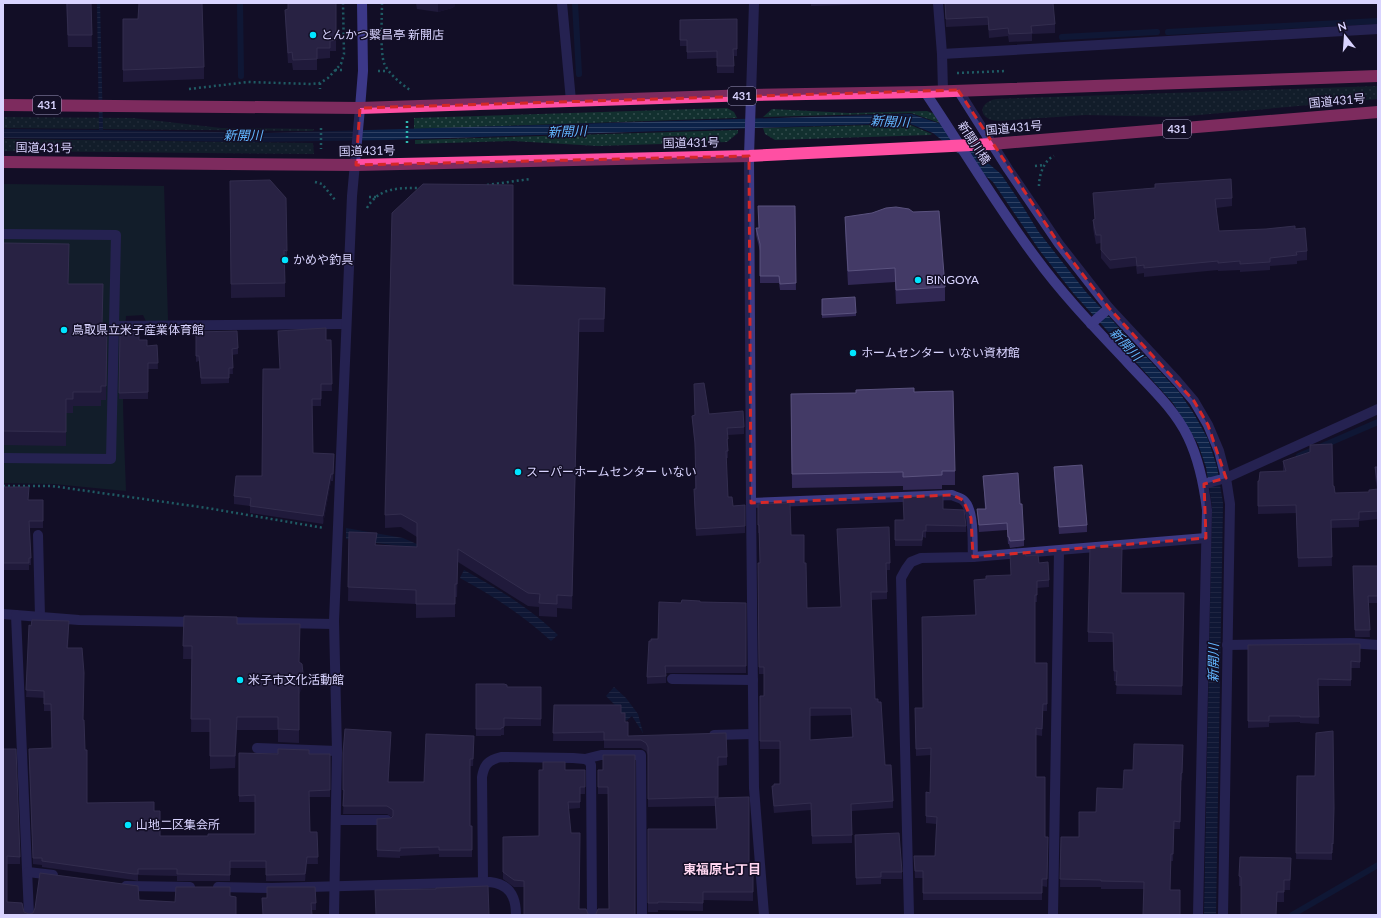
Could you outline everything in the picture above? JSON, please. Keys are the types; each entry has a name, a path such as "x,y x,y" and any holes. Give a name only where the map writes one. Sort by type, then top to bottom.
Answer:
{"highway":[{"name":"国道431号","path":"3,105 106,106 359,114 571,101 752,99 958,90 1378,76"},
{"name":"国道431号","path":"3,162 356,165 942,147 1378,112"}],"street":[{"path":"334,915 337,751 334,624 352,196 356,165 363,71 362,3"},
{"path":"562,3 571,101"},
{"path":"754,3 750,153 753,734 754,788 764,915"},
{"path":"938,3 943,91"},
{"path":"942,54 1378,29"},
{"path":"958,90 1059,244 1108,309 1178,381 1194,401 1208,425 1219,451 1230,504 1223,915"},
{"name":"新開川橋","path":"925,92 959,146 1036,258 1161,398 1175,416 1188,436 1206,484 1207,510 1198,915"},
{"path":"3,234 116,235 111,459 3,458"},
{"path":"1093,322 1108,309"},
{"path":"114,326 346,324"},
{"path":"1206,484 1224,479 1378,409"},
{"path":"751,503 952,495 963,500 969,506 973,557"},
{"path":"38,536 40,617"},
{"path":"909,915 902,578 911,562 921,558 973,557 1059,551 1206,538"},
{"path":"1053,915 1059,551"},
{"path":"3,614 79,620 334,624"},
{"path":"16,615 29,915"},
{"path":"1227,645 1350,643 1378,645"},
{"path":"672,679 753,680"},
{"path":"702,735 753,734"},
{"path":"257,748 337,751"},
{"path":"585,760 601,755 641,755 642,915"},
{"path":"483,882 482,778 486,764 492,759 501,757 573,758 589,761 591,765 592,915"},
{"path":"336,820 387,820"},
{"path":"28,872 66,877"},
{"path":"118,885 134,887 272,888 483,882 498,883 505,886 512,895 516,915"}],"path":[{"path":"188,89 248,82 320,83 328,78 341,64 344,54 343,3"},
{"path":"382,3 382,53 384,62 388,71 407,88 413,91"},
{"path":"336,70 345,70"},
{"path":"377,71 388,71"},
{"path":"320,83 320,89"},
{"path":"407,117 407,145"},
{"path":"321,128 321,154"},
{"path":"1039,188 1039,182 1044,166 1049,158 1060,154"},
{"path":"1035,166 1044,166"},
{"path":"483,186 534,178"},
{"path":"407,182 407,188"},
{"path":"365,212 372,200 382,192 398,188 426,188"},
{"path":"369,197 376,197"},
{"path":"3,486 52,486 125,496 338,530"}],"highlighted area":[{"path":"958,90 1059,244 1109,308 1194,401 1208,425 1226,478 1204,484 1206,538 973,557 971,518 963,500 952,495 751,503 749,156 356,165 360,108"}],"green space":[{"path":"1378,86 1378,99 1176,117 1085,115 999,121 987,118 982,112 985,104 996,99"},
{"path":"727,108 734,112 737,118 414,129 414,118"},
{"path":"772,109 849,113 927,111 935,114 940,123 911,113 763,117"},
{"path":"3,117 133,118 221,128 314,129 313,131 3,128"},
{"path":"908,124 932,134 775,140 765,134 763,128"},
{"path":"738,130 738,133 727,142 598,146 513,141 415,144 415,140"},
{"path":"3,139 313,143 314,154 3,151"},
{"name":"鳥取県立米子産業体育館","path":"3,184 164,186 168,321 146,321 143,315 126,316 123,382 126,491 54,484 3,483"}],"water":[{"name":"新開川","path":"97,3 100,3 103,130 267,133 911,114 941,124 1001,174 1038,231 1086,292 1179,392 1194,414 1208,439 1217,467 1223,503 1216,915 1204,915 1212,506 1206,467 1198,444 1173,403 1074,294 1040,251 993,182 933,133 908,123 388,140 248,142 3,138 3,129 99,130"},
{"path":"346,528 403,538 426,548 422,557 400,546 346,539"},
{"path":"464,570 524,607 558,635 551,641 507,606 460,578"},
{"path":"614,687 626,698 638,714 643,733 632,716 626,721 618,708 606,696"}],"building":[{"path":"67,3 91,3 92,35 68,35"},
{"path":"139,3 202,3 204,67 123,70 123,19 138,19"},
{"path":"288,3 336,3 336,40 330,41 330,48 317,48 317,59 293,60 292,52 288,53 285,10 288,9"},
{"path":"945,3 1053,3 1055,24 1031,26 1032,33 1009,34 1008,28 989,30 988,17 946,19"},
{"path":"737,19 737,49 733,49 734,66 717,66 717,51 687,52 687,40 680,40 680,20"},
{"path":"1231,179 1232,198 1215,199 1219,231 1295,226 1295,229 1305,228 1307,251 1296,252 1297,255 1270,258 1270,262 1240,264 1240,261 1218,263 1218,261 1144,268 1144,265 1137,266 1136,257 1110,260 1101,250 1101,235 1096,235 1093,220 1095,219 1093,193 1155,188 1155,184"},
{"path":"270,180 286,198 287,251 284,250 285,283 231,284 230,181"},
{"path":"423,184 513,185 513,285 605,288 604,319 579,319 572,596 557,595 557,604 539,603 540,594 528,593 458,549 455,604 416,604 416,590 348,587 349,532 377,533 375,545 417,547 417,523 401,514 385,515 392,213"},
{"path":"758,206 795,206 796,283 780,284 779,276 760,276 760,244 756,228 759,228"},
{"path":"896,207 909,209 913,212 939,211 945,287 896,290 895,268 848,271 845,217 872,213 886,208"},
{"path":"3,243 69,244 68,284 103,284 102,326 107,326 106,386 101,386 101,392 73,392 73,399 66,399 66,432 3,431"},
{"path":"855,297 856,313 822,315 822,299"},
{"path":"326,328 326,340 331,340 332,384 321,384 321,399 312,399 313,453 334,454 333,474 331,474 323,516 250,506 251,498 234,496 236,476 262,476 263,369 280,369 278,331"},
{"path":"237,331 238,348 232,349 233,368 229,368 229,378 201,378 199,356 196,356 196,332"},
{"path":"120,332 139,332 139,340 147,340 147,346 157,345 158,363 148,363 148,392 119,393"},
{"path":"704,383 709,414 743,411 744,427 727,428 728,451 726,451 728,497 732,497 733,506 745,505 745,526 696,529 694,489 696,489 695,443 692,416 695,415 694,384"},
{"path":"914,388 914,392 953,391 955,471 942,471 942,475 903,477 903,472 792,474 791,394 856,393 856,390"},
{"path":"1332,444 1333,486 1335,493 1369,492 1369,490 1378,489 1378,511 1359,512 1359,519 1331,520 1332,557 1298,558 1296,505 1258,506 1258,481 1260,472 1286,471 1283,461 1310,452 1310,445"},
{"path":"1082,465 1087,525 1059,527 1054,467"},
{"path":"1375,467 1378,467 1378,486"},
{"path":"1018,473 1020,504 1022,504 1024,540 1010,541 1008,537 1007,523 979,525 977,509 986,509 983,476"},
{"path":"3,487 29,487 28,500 43,500 43,521 29,521 31,558 29,558 29,563 3,563"},
{"path":"943,496 943,509 964,510 966,526 926,525 926,531 923,531 922,540 895,540 895,520 904,520 903,497"},
{"path":"790,503 791,535 804,535 807,608 841,607 837,529 889,527 890,563 886,563 887,592 871,592 875,699 878,699 878,702 881,702 885,765 891,765 893,801 851,804 852,835 812,836 811,803 774,806 772,786 774,786 774,784 780,784 780,741 760,741 760,696 764,696 764,667 759,667 758,563 760,563 758,504","holes":["810,708 851,708 853,737 810,740"]},
{"path":"1090,547 1122,548 1121,593 1184,593 1182,686 1116,685 1117,671 1114,671 1113,633 1088,632"},
{"path":"1025,552 1026,556 1038,555 1039,563 1048,562 1049,580 1037,581 1037,595 1035,595 1035,663 1047,663 1047,704 1043,704 1042,729 1036,728 1036,777 1045,777 1045,837 1048,837 1047,879 1042,879 1042,893 923,893 923,871 915,871 914,856 935,856 937,817 926,816 926,792 930,793 931,748 916,749 915,708 923,708 922,617 976,615 974,580 986,579 986,576 1011,575 1010,553"},
{"path":"1353,566 1378,566 1378,596 1368,596 1370,630 1355,630"},
{"path":"682,600 746,603 746,666 665,666 666,676 647,677 649,641 651,641 651,639 658,639 659,602 681,603"},
{"path":"184,616 237,617 237,624 300,624 299,662 302,664 303,673 299,681 299,730 278,729 278,717 237,717 235,756 210,756 210,719 191,719 192,646 183,646"},
{"path":"32,620 69,621 67,648 82,648 84,673 83,720 85,750 87,750 87,803 154,802 154,811 160,811 160,836 255,834 255,795 239,796 239,753 278,754 278,749 309,750 309,754 330,754 330,790 309,791 310,832 317,832 318,857 307,857 305,874 266,875 266,861 230,861 230,875 177,874 177,869 138,869 138,874 134,874 42,861 42,858 33,858 29,749 52,748 51,704 44,704 44,691 26,690 29,625 31,626"},
{"path":"1360,644 1360,662 1351,661 1351,680 1318,679 1319,717 1269,716 1269,721 1248,721 1248,645"},
{"path":"476,684 504,684 507,685 507,687 541,687 541,719 504,718 504,727 501,729 476,729"},
{"path":"554,705 621,705 621,713 625,713 625,722 628,722 628,736 726,733 727,757 718,757 718,797 648,799 648,747 646,743 641,740 604,740 604,732 553,733"},
{"path":"345,729 391,732 388,782 424,782 426,734 474,736 473,759 470,759 470,826 472,826 472,850 439,850 439,847 400,848 400,851 377,850 377,819 391,818 393,816 393,810 387,806 343,806 343,753"},
{"path":"1333,731 1334,808 1332,853 1296,853 1297,776 1315,776 1316,733"},
{"path":"1134,744 1183,745 1180,822 1174,821 1170,890 1180,890 1180,915 1143,915 1144,882 1060,879 1061,837 1079,837 1079,812 1096,812 1097,788 1123,789 1124,770 1133,770"},
{"path":"3,749 16,749 20,857 7,856 7,902 22,903 24,912 29,914 33,913 40,873 138,886 139,900 175,902 176,887 230,887 230,896 236,897 236,915 3,915"},
{"path":"603,755 635,755 635,915 592,915 596,914 598,909 609,909 608,787 598,787 598,770 603,770"},
{"path":"543,762 565,762 565,770 585,770 585,787 580,787 580,802 568,802 571,833 580,833 579,909 586,909 588,914 592,915 524,915 524,881 514,880 503,872 503,837 539,836 539,770 543,770"},
{"path":"749,797 749,866 753,866 753,892 703,892 703,903 648,903 648,829 717,829 715,798"},
{"path":"899,833 902,872 881,872 881,877 856,878 855,835"},
{"path":"1240,857 1291,858 1290,880 1284,880 1284,892 1277,892 1276,915 1241,915 1241,877 1239,876"},
{"path":"488,886 489,915 376,915 375,890"},
{"path":"267,887 315,887 316,903 311,903 312,915 263,915 262,898 267,898"}],"waterway":[{"path":"240,3 241,76"},
{"path":"575,3 579,74"},
{"path":"1168,32 1378,21"},
{"path":"1062,37 1157,32"},
{"path":"1299,456 1378,422"},
{"path":"1292,915 1378,865"}],"place":[{"name":"とんかつ繫昌亭 新開店","path":"313,35"},
{"name":"かめや釣具","path":"285,260"},
{"name":"BINGOYA","path":"918,280"},
{"name":"鳥取県立米子産業体育館","path":"64,330"},
{"name":"ホームセンター いない資材館","path":"853,353"},
{"name":"スーパーホームセンター いない","path":"518,472"},
{"name":"米子市文化活動館","path":"240,680"},
{"name":"山地二区集会所","path":"128,825"}],"district":[{"name":"東福原七丁目","path":"722,869"}]}
